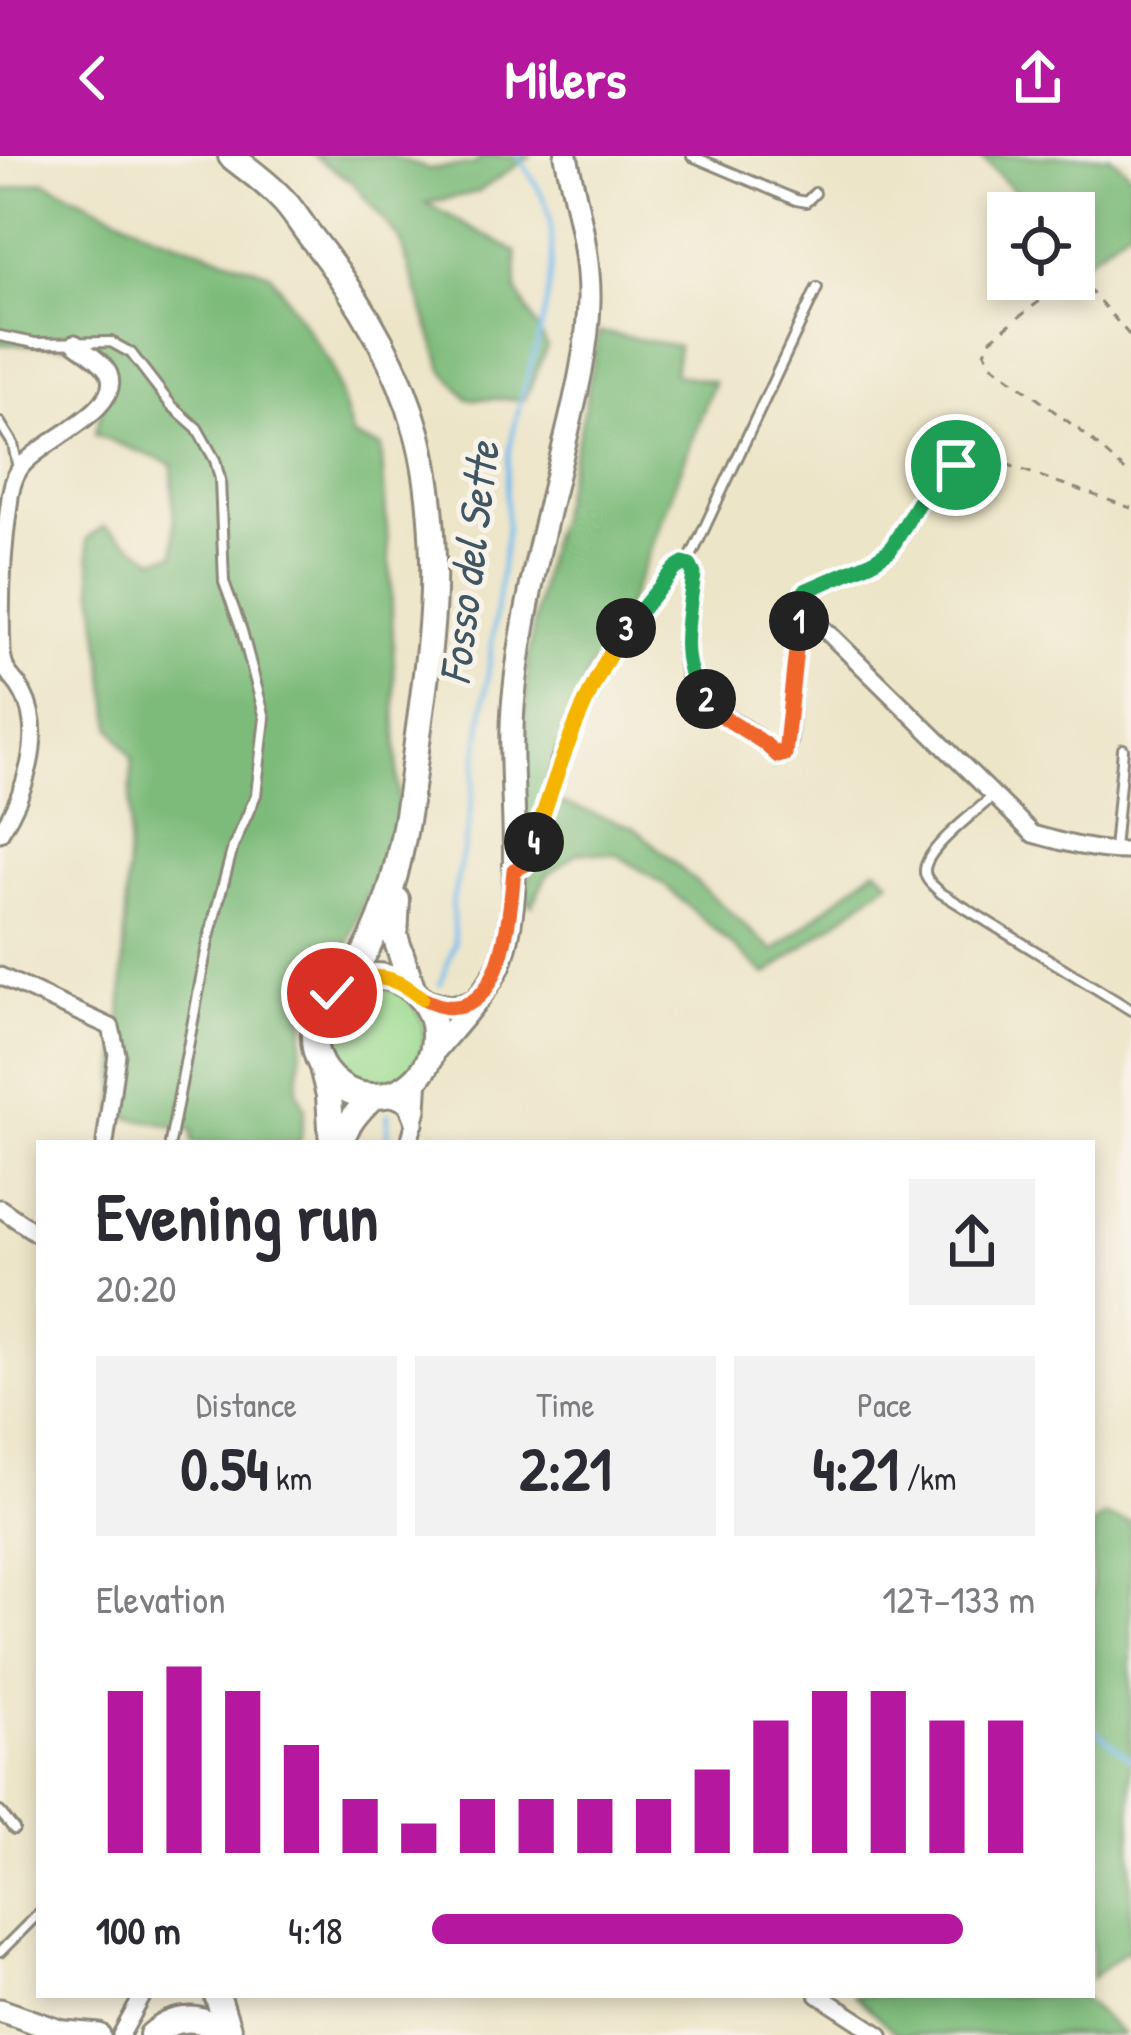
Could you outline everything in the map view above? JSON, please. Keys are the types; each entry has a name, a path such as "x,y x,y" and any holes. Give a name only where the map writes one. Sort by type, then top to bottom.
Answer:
{"main road":[{"path":"231,156 280,196 338,271 385,348 417,432 429,498 434,561 430,635 400,849 380,926 366,955 318,1013 314,1032 336,1140"},
{"path":"338,1140 357,1111 379,1096 402,1090 425,1066 500,962 514,870 513,700 523,618 573,407 589,300 566,156"},
{"path":"400,849 395,936 434,1034 425,1066"},
{"path":"345,983 384,977 450,1007 472,1003"},
{"path":"321,1065 343,1088 379,1096"},
{"path":"0,1996 63,2032"},
{"path":"156,2032 183,2016 198,1998"},
{"path":"219,1998 228,2035"},
{"path":"0,2010 63,2032 99,2035"},
{"path":"156,2032 190,2019 228,2035"}],"street":[{"path":"0,833 26,784 30,762 30,722 23,693 5,672 2,648 2,555 10,494 18,470 41,447 96,412 111,382 107,369 75,343"},
{"path":"514,870 526,864 531,854 560,759 604,664 637,614 683,564 694,574 686,646 691,681 725,718 778,756 785,754 788,743 798,623 801,615 809,614 1033,834 1123,852"},
{"path":"0,976 111,1028 117,1054 105,1140"},
{"path":"412,1135 425,1066"},
{"path":"379,1096 407,1104 412,1135"},
{"path":"0,1208 36,1233"},
{"path":"121,2035 140,1998"},
{"path":"823,1998 880,2035"}],"lane":[{"path":"692,156 796,200 806,202 815,193"},
{"path":"688,564 817,288"},
{"path":"0,336 34,343 111,342 131,353 171,405 196,428 220,479 224,582 265,718 256,795 233,847 208,940 171,1140"},
{"path":"0,423 13,444 18,470"},
{"path":"1123,749 1123,852"},
{"path":"993,796 932,852 924,869 927,879 941,893 1131,1010"},
{"path":"0,1812 14,1829"},
{"path":"0,1952 36,1916"}],"path":[{"path":"1095,295 1131,338"},
{"path":"1042,300 991,339 985,352 991,364 1082,432 1130,475"},
{"path":"801,615 805,591 890,550 918,503 974,453 1131,508"}],"green space":[{"path":"314,156 391,156 428,169 475,164 483,156 530,156 478,192 426,203 516,252 517,291 547,346 525,399 468,399 443,370 400,240 352,182"},
{"path":"980,156 1110,156 1131,174 1131,226 1095,253 1095,192 1015,192"},
{"path":"44,181 160,236 270,273 331,365 353,437 381,447 400,849 366,895 346,948 305,1013 297,1090 305,1108 300,1140 192,1140 192,1130 114,1114 132,758 112,728 87,539 104,526 154,559 175,554 172,464 95,435 111,366 81,346 0,344 0,191"},
{"path":"599,332 678,346 674,374 714,382 647,559 621,620 587,675 544,789 558,802 634,827 774,951 876,868 890,881 766,975 663,884 616,854 579,852 547,875 532,905 523,896 532,870 519,837 528,659 544,566 580,430"},
{"path":"374,986 402,994 416,1008 424,1036 416,1064 402,1078 374,1086 346,1078 332,1064 324,1036 332,1008 346,994"},
{"path":"1105,1516 1131,1523 1131,1953 1126,1950 1095,1976 1095,1523"},
{"path":"857,1998 1081,1998 1124,2035 898,2035"}],"waterway":[{"name":"Fosso del Sette","path":"440,984 455,943 452,904 468,828 507,527 511,445 551,270 549,214 519,156"},
{"name":"Fosso del Sette","path":"387,1140 388,1114"},
{"name":"Fosso del Sette","path":"1095,1729 1131,1759"}],"route":[{"path":"332,993 355,979 384,977 397,980 424,1000 458,1007 472,1003 489,983 500,962 508,926 514,870 526,864 531,854 560,759 625,630 683,564 694,574 686,646 691,681 725,718 771,752 785,754 805,591 890,550 918,503 956,465"}]}
